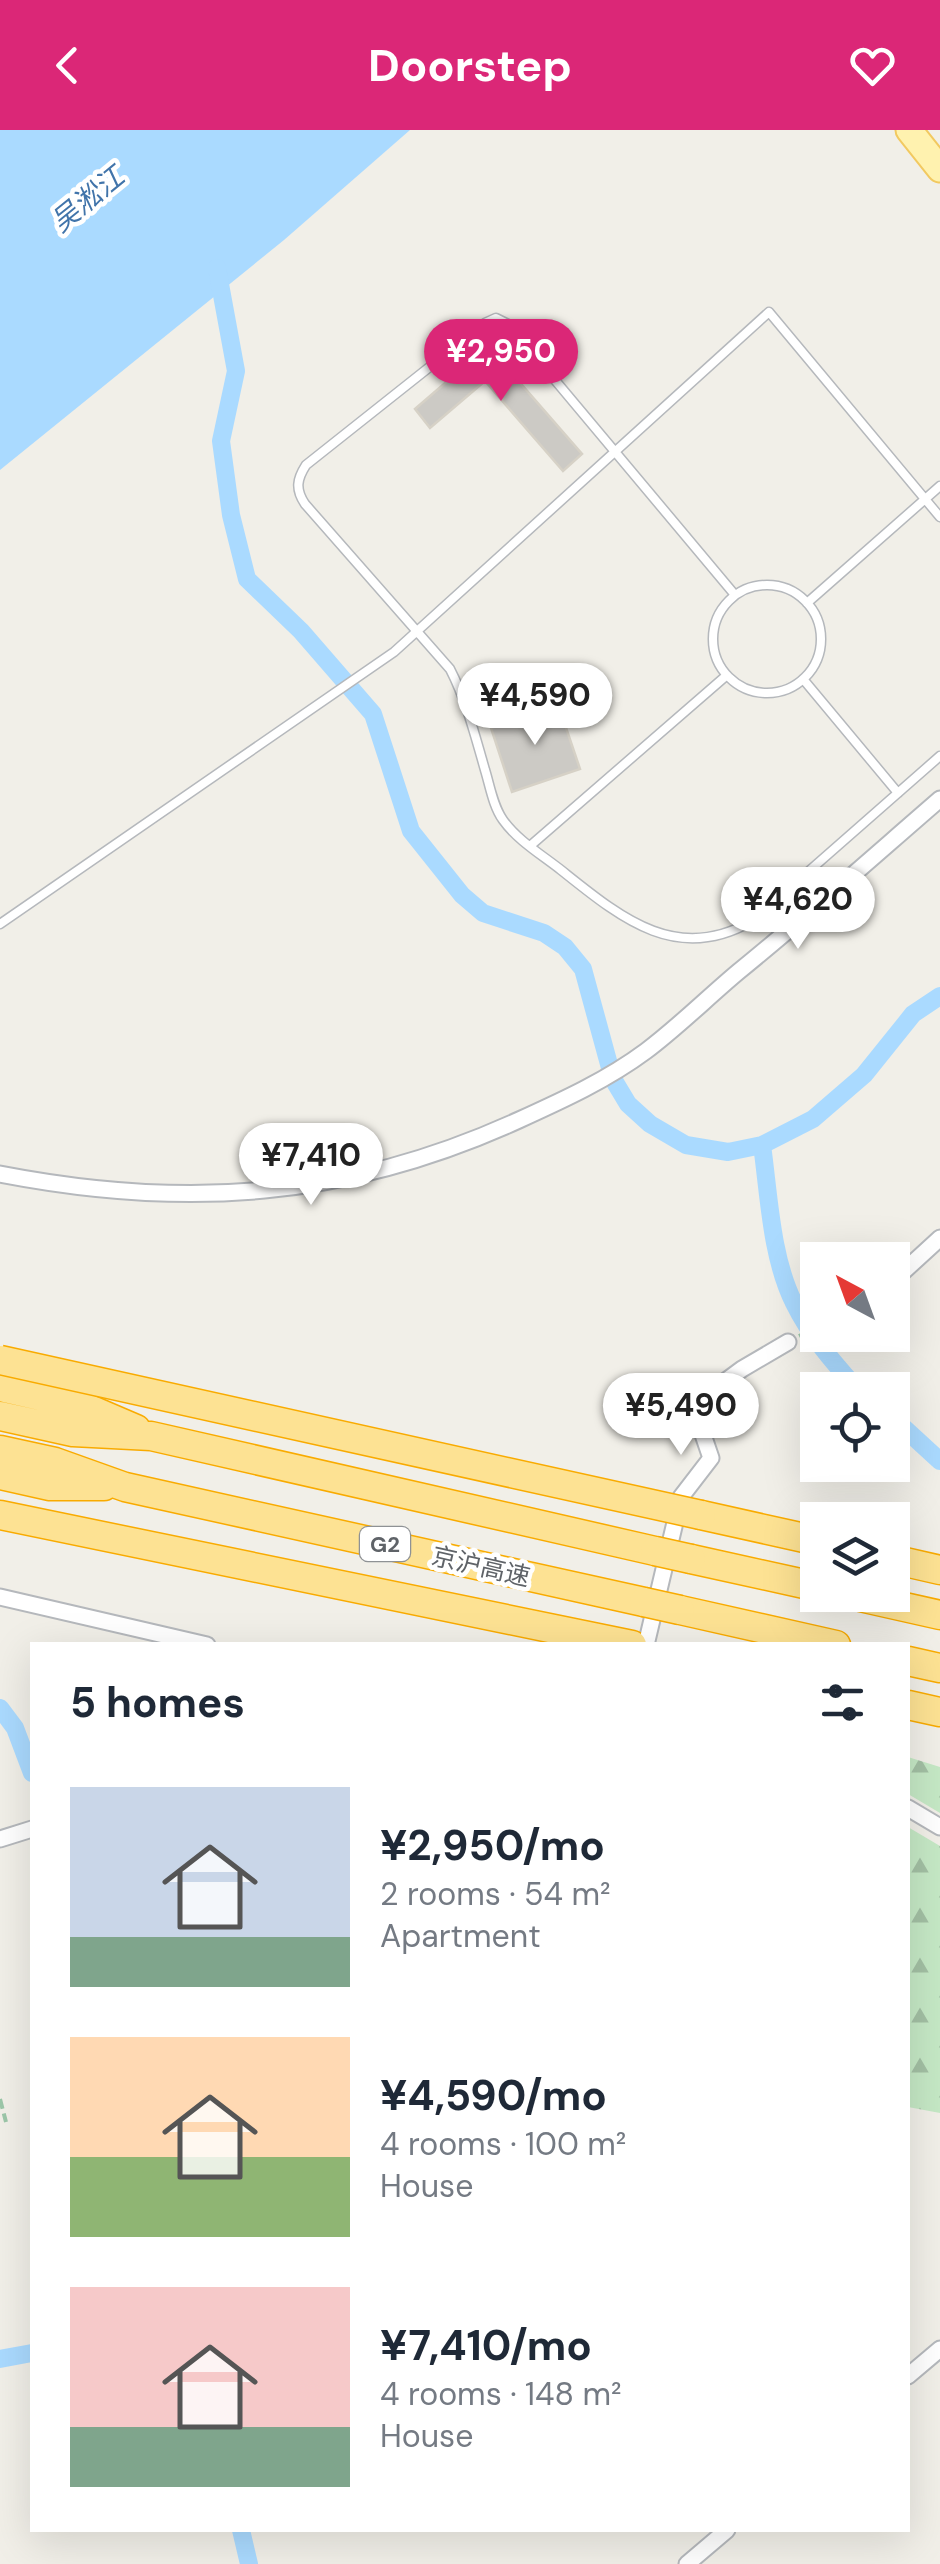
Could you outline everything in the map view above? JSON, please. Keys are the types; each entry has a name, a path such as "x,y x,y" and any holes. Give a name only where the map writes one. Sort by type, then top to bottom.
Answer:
{"highway":[{"path":"0,1360 800,1537"},
{"name":"G2","path":"0,1387 80,1405 151,1436"},
{"name":"G2","path":"0,1416 73,1432 151,1436 800,1584"},
{"name":"京沪高速","path":"0,1450 56,1462 125,1486 823,1642"},
{"name":"京沪高速","path":"0,1475 50,1486 125,1486"},
{"path":"0,1514 618,1642"},
{"path":"910,1563 940,1570"},
{"path":"910,1608 940,1615"},
{"path":"910,1661 940,1668"},
{"path":"910,1705 940,1712"}],"main road":[{"path":"909,130 940,169"}],"street":[{"path":"0,1174 113,1191 181,1196 242,1194 378,1172 454,1149 567,1099 672,1031 940,799"},
{"path":"910,1270 940,1238"},
{"path":"647,1642 681,1497 686,1485 711,1458 697,1418 700,1400 788,1342"},
{"path":"0,1597 193,1642"},
{"path":"910,1809 940,1827"},
{"path":"2,1838 30,1830"},
{"path":"910,2374 940,2349"},
{"path":"687,2564 725,2532"}],"lane":[{"path":"0,924 379,662 770,312 940,517"},
{"path":"735,596 508,324 496,318 306,465 298,478 298,494 450,668 461,690 502,819 617,914 644,928 674,938 728,935 752,921 940,756"},
{"path":"807,603 940,486"},
{"path":"767,585 788,590 807,603 821,638 815,664 803,679 786,689 760,692 748,690 727,675 715,656 713,634 720,612 735,596 767,585"},
{"path":"530,846 727,675"},
{"path":"803,679 898,792"}],"path":[{"path":"0,2099 6,2122"}],"green space":[{"path":"910,1758 940,1767 940,1813 910,1795"},
{"path":"910,1828 940,1846 940,2113 910,2107"}],"water":[{"name":"吴淞江","path":"0,130 410,130 284,240 0,470"}],"building":[{"path":"488,346 582,454 563,471 485,381 430,428 415,409"},
{"path":"558,704 580,769 512,792 491,728"}],"waterway":[{"path":"217,268 236,371 221,441 231,515 247,579 301,631 373,714 411,831 462,895 483,913 544,933 565,947 583,969 613,1079 628,1104 650,1124 686,1145 728,1152 762,1145 813,1119 864,1075 913,1014 940,996"},
{"path":"762,1145 772,1226 786,1285 800,1315 842,1372"},
{"path":"910,1434 940,1461"},
{"path":"0,1708 15,1728 30,1768"},
{"path":"0,2359 30,2353"},
{"path":"241,2532 249,2564"}]}
